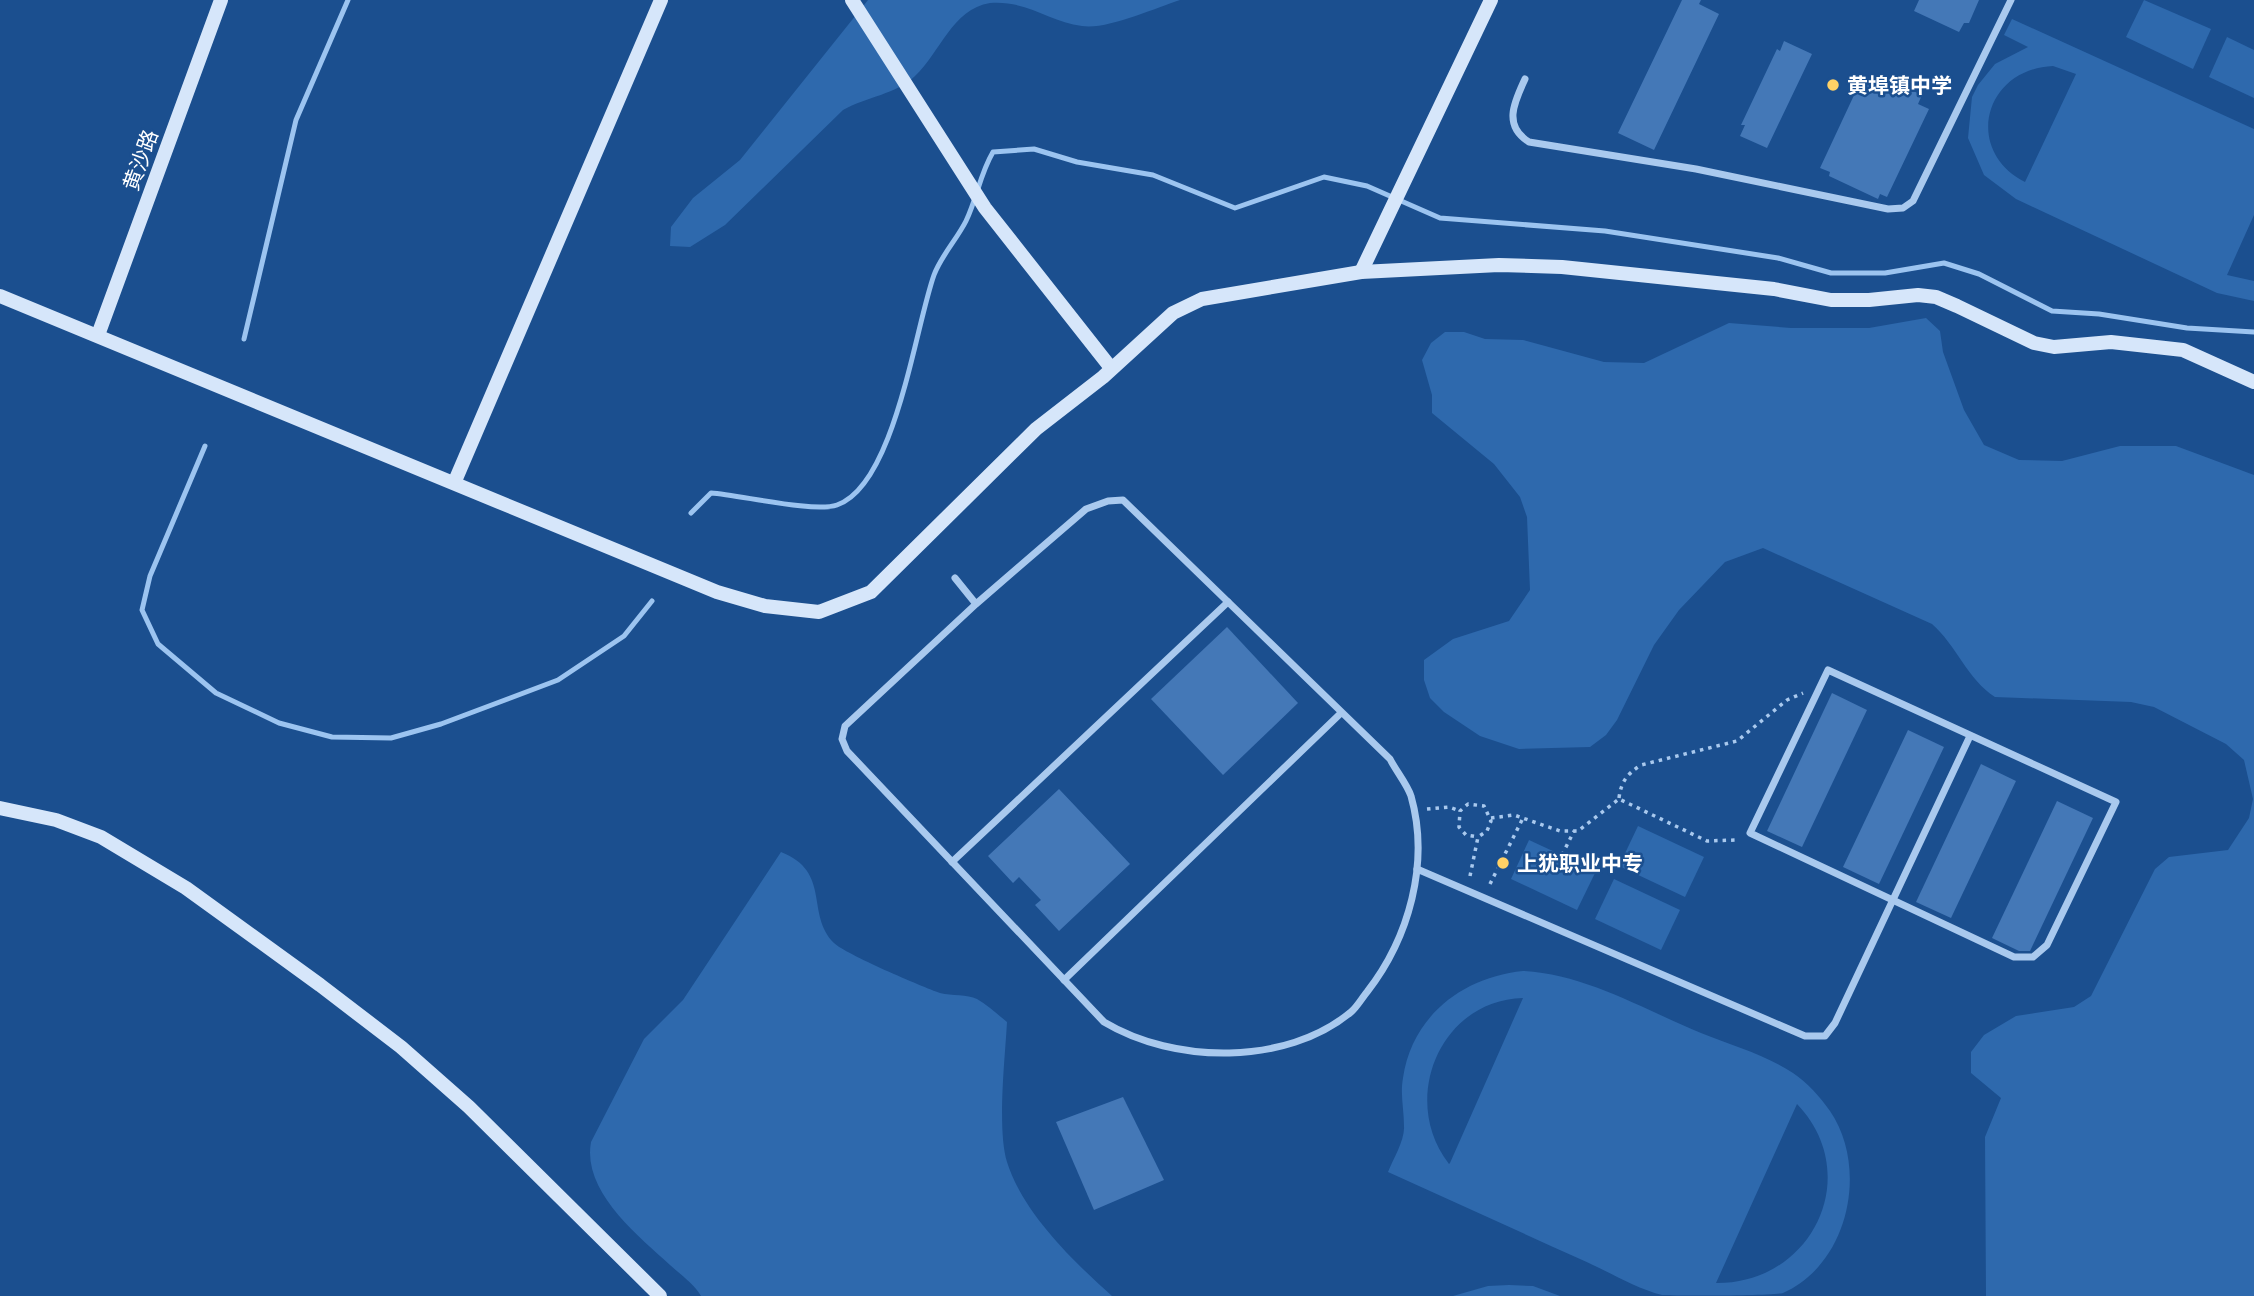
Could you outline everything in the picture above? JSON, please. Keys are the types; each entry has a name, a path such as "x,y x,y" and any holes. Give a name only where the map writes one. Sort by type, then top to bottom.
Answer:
{"street":[{"name":"黄沙路","path":"98,335 221,0"},
{"path":"455,481 661,0"},
{"path":"852,0 985,208 1111,368"},
{"path":"1361,272 1491,0"},
{"path":"1525,79 1513,107 1512,119 1521,136 1529,142 1696,169 1888,209 1903,208 1913,201 2011,0"},
{"path":"0,296 455,481 717,592 765,606 819,612 871,592 1036,429 1173,313 1202,299 1361,272 1499,265 1562,267 1747,286 1831,300 1869,300 1918,295 1936,297 2034,343 2054,347 2110,342 2171,348 2219,364 2254,382"},
{"path":"1108,500 1123,500 1228,602 1390,760 1410,795 1416,830 1417,869 1408,915 1387,966 1352,1012 1316,1033 1286,1046 1244,1053 1217,1054 1178,1049 1104,1023 847,751 842,738 845,726 976,604 1086,509 1108,500"},
{"path":"955,578 976,604"},
{"path":"952,862 1228,602"},
{"path":"1828,670 1970,736 2116,802 2047,945 2033,957 2024,960 2014,957 1751,833 1828,670"},
{"path":"1064,980 1341,713"},
{"path":"1417,869 1805,1036 1825,1036 1835,1023 1970,736"},
{"path":"0,808 56,820 101,837 186,888 320,985 401,1048 469,1107 660,1296"}],"path":[{"path":"1491,818 1514,815 1560,831 1578,831 1619,799 1621,786 1630,772 1640,765 1737,741 1787,700 1805,693"},
{"path":"1619,799 1707,841 1735,840"},
{"path":"1470,877 1478,837 1487,831 1491,818 1488,810 1479,804 1468,804 1460,811 1457,822 1462,832 1478,837"},
{"path":"1427,809 1449,807 1460,811"},
{"path":"1490,884 1523,818"},
{"path":"1562,855 1574,831"}],"shaded area":[{"path":"868,0 1180,0 1131,18 1092,26 1070,24 1027,8 1003,3 977,7 956,23 915,76 899,87 843,110 725,225 690,247 670,246 671,227 693,198 740,160"},
{"path":"2144,0 2211,29 2193,69 2126,37"},
{"path":"2012,19 2254,129 2254,215 2227,275 2254,281 2254,301 2217,293 2016,199 1984,175 1968,138 1972,97 1995,64 2028,47 2004,35","holes":["2053,66 2076,74 2025,182 2006,168 1994,151 1988,132 1990,113 1997,96 2011,81 2029,71"]},
{"path":"2227,37 2254,50 2254,98 2209,77"},
{"path":"1926,318 1940,331 1943,352 1964,410 1984,445 2019,460 2062,461 2120,446 2176,446 2254,475 2254,1296 1986,1296 1985,1137 2001,1098 1971,1073 1971,1052 1984,1035 2016,1016 2074,1007 2091,996 2155,869 2169,857 2228,850 2249,818 2253,799 2244,760 2226,744 2154,707 2131,702 1995,697 1969,672 1932,624 1763,548 1725,562 1679,610 1654,645 1617,720 1606,735 1590,747 1519,749 1480,736 1444,712 1430,698 1424,680 1424,660 1453,639 1509,621 1530,590 1527,517 1520,497 1494,464 1432,413 1432,395 1422,360 1431,343 1445,332 1464,332 1485,339 1523,340 1604,362 1644,363 1729,323 1791,328 1869,328"},
{"path":"1638,826 1704,857 1685,897 1619,866"},
{"path":"1529,840 1596,871 1577,910 1511,879"},
{"path":"781,852 797,860 807,871 813,882 825,932 834,943 868,962 931,990 977,999 1007,1022 1002,1131 1007,1162 1037,1218 1066,1252 1112,1296 701,1296 628,1226 603,1195 590,1160 591,1142 644,1039 683,1000"},
{"path":"1614,879 1680,910 1661,950 1595,919"},
{"path":"1523,971 1592,986 1760,1056 1804,1081 1830,1111 1842,1134 1848,1159 1850,1186 1846,1212 1837,1238 1824,1260 1806,1279 1783,1293 1662,1295 1388,1172 1403,1137 1403,1078 1408,1056 1417,1036 1429,1018 1461,991 1501,975","holes":["1523,998 1450,1163 1449,1164 1434,1139 1428,1111 1429,1084 1436,1058 1450,1035 1469,1016 1494,1003","1797,1104 1817,1132 1827,1162 1827,1192 1818,1220 1802,1246 1779,1265 1750,1279 1716,1283"]},
{"path":"1488,1286 1533,1286 1560,1296 1453,1296"}],"building":[{"path":"1682,0 1701,0 1699,4 1719,14 1654,150 1618,133"},
{"path":"1919,0 1979,0 1969,23 1964,23 1959,32 1914,11"},
{"path":"1784,41 1812,54 1767,148 1740,136 1745,125 1741,125 1777,49 1780,51"},
{"path":"1878,75 1922,95 1918,104 1929,109 1887,197 1880,194 1878,199 1829,176 1830,172 1820,168 1863,76 1875,81"},
{"path":"1227,627 1298,703 1223,775 1151,699"},
{"path":"1832,693 1867,710 1802,847 1767,831"},
{"path":"1908,730 1944,747 1879,884 1843,867"},
{"path":"1981,764 2016,781 1951,918 1916,902"},
{"path":"1059,789 1130,864 1059,931 1035,905 1041,900 1019,877 1013,883 988,856"},
{"path":"2057,801 2093,818 2030,951 2019,951 1992,938"},
{"path":"1123,1097 1164,1180 1094,1210 1056,1122"}],"waterway":[{"path":"244,339 296,120 348,0"},
{"path":"691,513 711,493 826,507 837,505 857,492 874,468 888,437 934,275 966,221 993,152 1034,149 1077,162 1153,175 1235,208 1324,177 1367,186 1440,218 1605,231 1778,258 1831,273 1885,273 1944,263 1979,274 2052,311 2099,314 2187,328 2254,332"},
{"path":"205,446 150,576 142,610 158,644 216,693 279,723 332,737 391,738 441,724 558,680 624,636 652,601"}],"place":[{"name":"黄埠镇中学","path":"1833,85"},
{"name":"上犹职业中专","path":"1503,863"}]}
